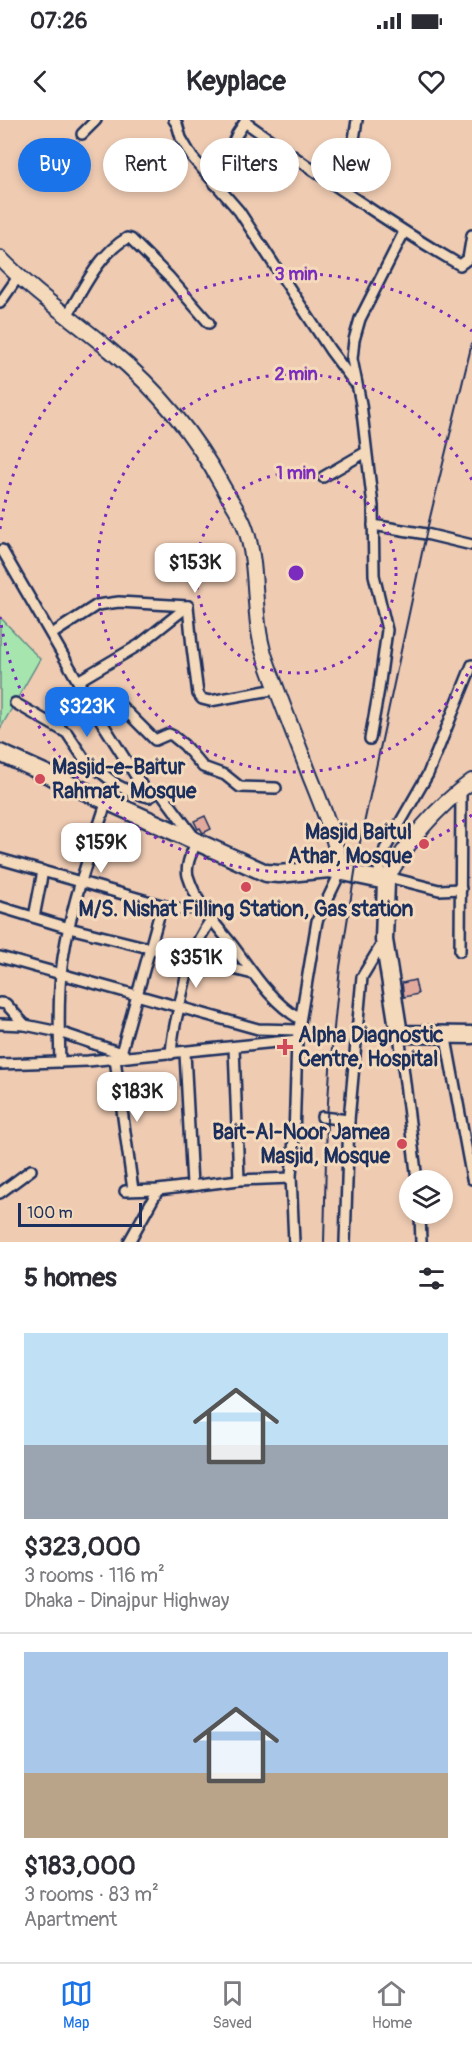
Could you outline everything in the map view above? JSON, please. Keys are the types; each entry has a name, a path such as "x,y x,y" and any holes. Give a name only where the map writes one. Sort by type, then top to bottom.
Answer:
{"highway":[{"path":"0,753 266,873 329,869 384,879 384,940 399,1034 472,1035"}],"street":[{"path":"82,134 96,120"},
{"path":"174,120 181,138 200,166"},
{"path":"354,138 357,120"},
{"path":"235,138 245,121 311,167"},
{"path":"222,192 239,211 330,350 355,384"},
{"path":"347,192 460,266 468,259 472,235"},
{"path":"369,739 387,630 374,575 373,506 361,404 355,384 352,359 360,319 404,231"},
{"path":"67,316 97,267 120,242 127,238 131,239 169,277 209,323"},
{"path":"0,258 18,277 113,352 177,417 218,477 244,526 253,557 257,612 264,654 319,800 339,857 341,871 317,921 300,1019 291,1178 294,1242"},
{"path":"0,303 18,277"},
{"path":"323,477 366,452"},
{"path":"373,525 472,545"},
{"path":"2,550 98,716 148,797"},
{"path":"52,634 97,605 119,602 188,606"},
{"path":"188,606 198,694 202,699 210,700 277,689"},
{"path":"78,681 139,645 188,606"},
{"path":"384,879 385,849 428,774 472,665"},
{"path":"15,703 67,733 85,760 117,785 133,794 148,797 160,791 197,841 188,868 188,876 202,906 253,974 287,1012 300,1019"},
{"path":"98,716 119,704 155,740 169,734 173,736 203,767 225,775 240,787 276,788"},
{"path":"384,879 439,810 467,785"},
{"path":"460,951 467,785"},
{"path":"60,1062 58,1032 61,974 69,928 107,800"},
{"path":"0,859 179,910 202,906"},
{"path":"34,917 43,871"},
{"path":"384,879 439,890 461,890"},
{"path":"162,905 118,1056 129,1190 158,1190 239,1180 291,1178"},
{"path":"0,907 69,928 253,974"},
{"path":"171,1054 174,1027 190,958 202,932 211,920"},
{"path":"345,1242 349,1120 362,977 384,940"},
{"path":"0,957 258,1029 298,1035"},
{"path":"0,1003 6,1004 25,1025"},
{"path":"0,1024 25,1025 58,1032 118,1056"},
{"path":"445,1033 472,1179"},
{"path":"399,1034 416,1170"},
{"path":"0,1064 60,1062 118,1056 135,1058 234,1047 298,1035"},
{"path":"234,1047 239,1180"},
{"path":"185,1053 192,1185"},
{"path":"322,1117 349,1120"},
{"path":"0,1192 30,1170"},
{"path":"129,1242 158,1190"},
{"path":"420,1224 421,1242"}],"green space":[{"path":"0,617 40,659 0,729"}],"building":[{"path":"205,816 211,829 203,833 194,821"},
{"path":"415,980 418,994 404,997 402,983"}],"railway":[{"path":"324,1242 330,1069 340,967 359,847 426,534 472,343"}],"place":[{"name":"Masjid-e-Baitur Rahmat, Mosque","path":"40,779"},
{"name":"Masjid Baitul Athar, Mosque","path":"424,844"},
{"name":"M/S. Nishat Filling Station, Gas station","path":"246,887"},
{"name":"Alpha Diagnostic Centre, Hospital","path":"285,1047"},
{"name":"Bait-Al-Noor Jamea Masjid, Mosque","path":"402,1144"}]}
